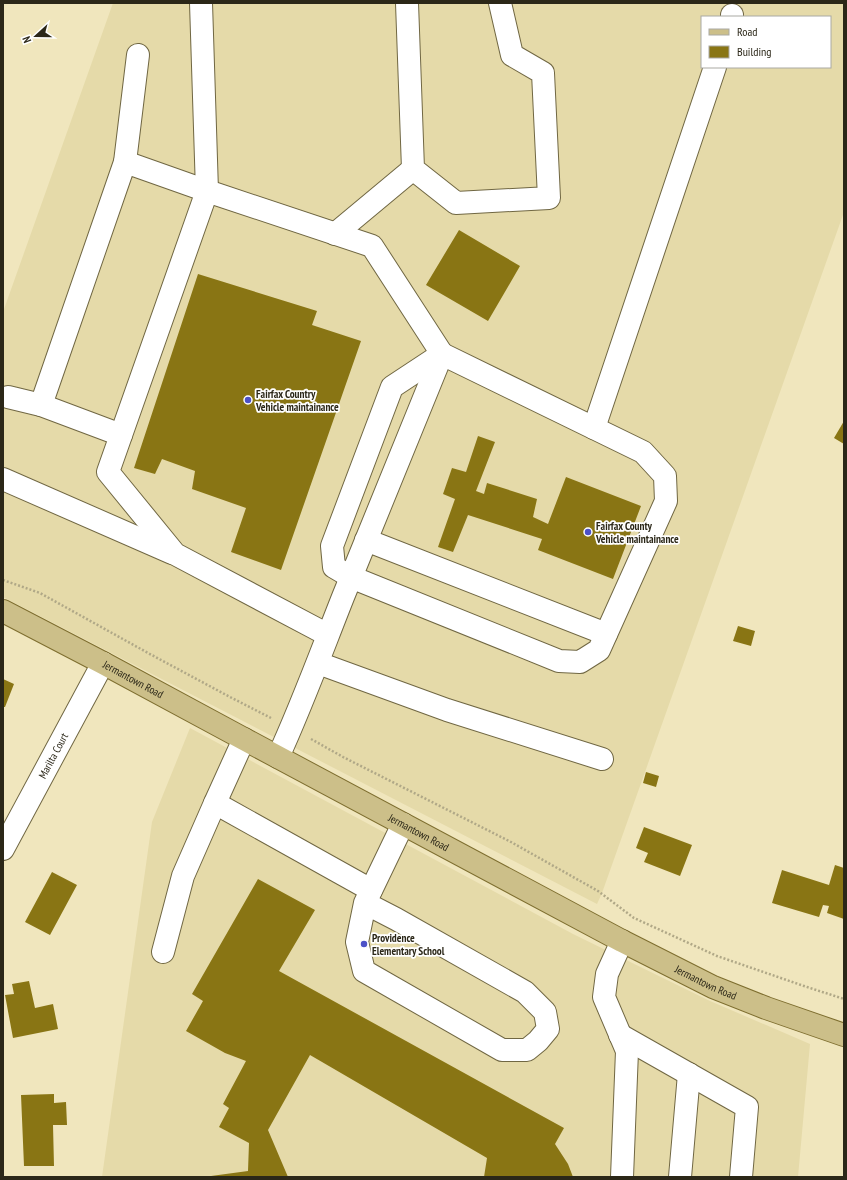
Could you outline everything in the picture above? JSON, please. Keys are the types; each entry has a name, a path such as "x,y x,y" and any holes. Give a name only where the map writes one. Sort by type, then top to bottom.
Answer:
{"main road":[{"name":"Jermantown Road","path":"3,611 622,941 713,987 766,1008 844,1035"}],"street":[{"path":"175,554 108,472 206,191 201,3"},
{"path":"407,3 413,169 456,203 549,198 543,73 512,55 500,3"},
{"path":"41,405 125,162 138,55"},
{"path":"594,428 715,68"},
{"path":"125,162 206,191 372,246 442,354 643,452 665,476 666,501 599,650 580,662 559,661 351,577 334,567 332,546 392,387 442,354"},
{"path":"335,234 413,169"},
{"path":"278,758 318,663 328,634 442,354"},
{"path":"8,397 41,405 121,435"},
{"path":"365,458 396,468"},
{"path":"3,479 175,554 328,634"},
{"path":"366,540 606,634"},
{"name":"Marilta Court","path":"3,849 103,663"},
{"path":"318,663 447,710 602,759"},
{"path":"163,952 184,876 244,740"},
{"path":"215,803 368,897 396,919 525,992 545,1012 548,1030 527,1050 502,1050 364,971 357,942 368,897 403,824"},
{"path":"622,941 607,974 604,997 627,1051 622,1177"},
{"path":"620,1035 747,1107 741,1177"},
{"path":"680,1177 689,1074"}],"path":[{"path":"3,580 40,593 230,698 511,842 598,891 634,918 717,956 844,999"}],"shaded area":[{"path":"113,3 844,3 844,212 597,904 3,597 3,312"},
{"name":"Providence Elementary School","path":"190,728 573,934 710,1001 810,1044 798,1177 102,1177 152,822"}],"building":[{"path":"459,230 520,266 488,321 426,285"},
{"name":"Fairfax Country Vehicle maintainance","path":"198,274 317,311 312,325 361,341 281,570 231,552 246,508 192,489 195,471 162,459 155,474 134,468"},
{"path":"844,421 844,444 834,438"},
{"path":"478,436 495,442 476,491 484,494 487,483 537,499 533,517 548,524 566,477 641,506 613,579 538,550 542,539 468,515 453,552 438,547 455,499 443,494 452,468 466,472"},
{"path":"738,626 755,631 751,646 733,641"},
{"path":"3,679 14,684 5,707 3,707"},
{"path":"646,772 659,776 656,787 643,783"},
{"path":"644,827 692,845 680,876 644,862 648,853 636,848"},
{"path":"835,865 844,868 844,919 827,913 829,906 823,905 819,917 772,903 782,870 829,885"},
{"path":"52,872 77,885 50,935 25,922"},
{"path":"258,879 315,910 279,971 564,1128 555,1144 568,1164 573,1177 484,1177 487,1158 310,1055 268,1130 288,1177 212,1177 211,1176 248,1171 249,1143 219,1127 229,1108 223,1104 246,1061 225,1053 186,1031 203,1001 192,994"},
{"path":"29,981 35,1008 53,1004 58,1029 13,1038 5,995 14,994 12,984"},
{"path":"54,1094 54,1103 66,1102 67,1125 53,1125 54,1166 24,1166 21,1095"}],"place":[{"name":"Fairfax Country Vehicle maintainance","path":"248,400"},
{"name":"Fairfax County Vehicle maintainance","path":"588,532"},
{"name":"Providence Elementary School","path":"364,944"}]}
